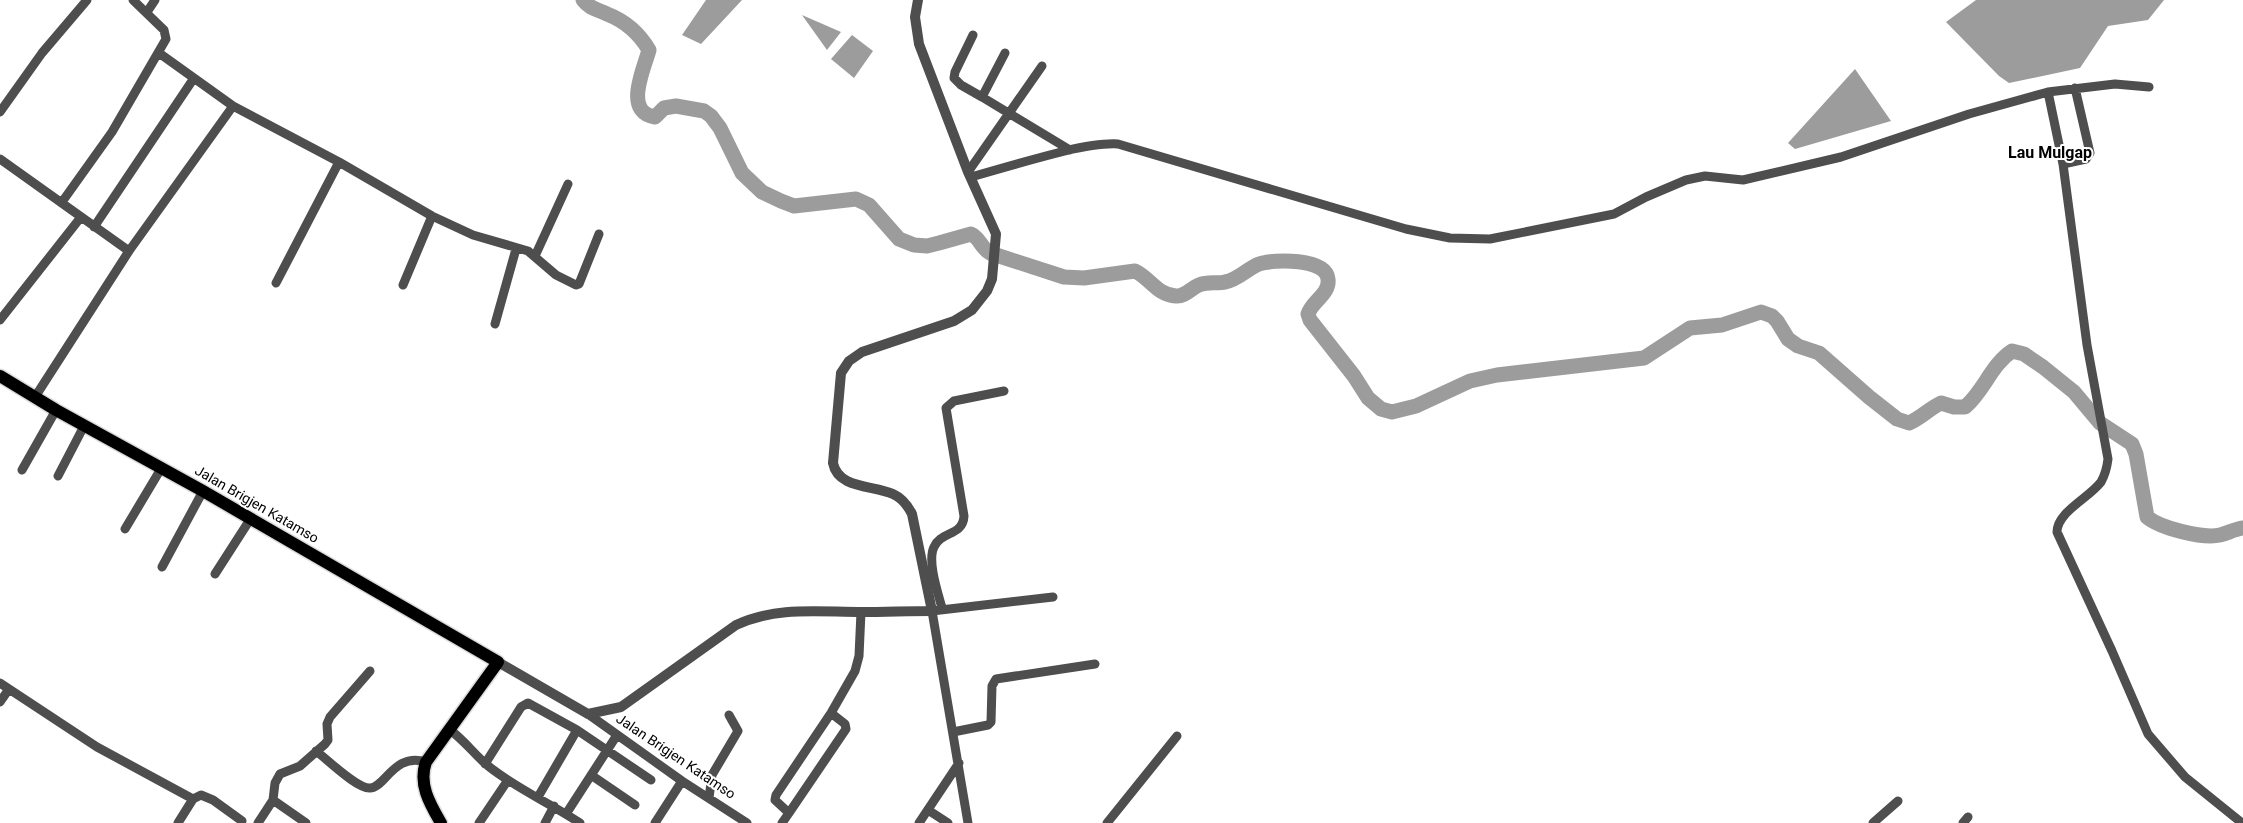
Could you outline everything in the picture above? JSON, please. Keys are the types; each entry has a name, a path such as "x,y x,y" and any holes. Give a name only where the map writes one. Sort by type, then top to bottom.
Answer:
{"main road":[{"name":"Jalan Brigjen Katamso","path":"0,376 84,426 162,467 251,518 498,662"},
{"path":"441,823 426,796 424,776 426,762 498,662"}],"street":[{"path":"0,112 42,53 87,0"},
{"path":"62,202 112,132 159,53 167,35 147,12 133,0"},
{"path":"147,12 155,0"},
{"path":"918,0 915,17 919,44 969,175 996,234 992,279 980,301 954,321 862,352 849,361 841,373 833,463 834,470 842,480 892,494 907,505 912,514 937,609"},
{"path":"973,35 954,72 956,82 1070,150"},
{"path":"159,53 233,106 339,162 432,216 473,235 528,251 556,275 578,285 599,234"},
{"path":"982,97 1005,53"},
{"path":"969,175 1042,66"},
{"path":"94,227 194,78"},
{"path":"969,175 1070,150 1118,144 1406,229 1450,238 1490,239 1614,214 1646,197 1686,180 1705,176 1743,180 1841,158 1969,114 2048,92 2115,84 2149,87"},
{"path":"2063,164 2086,158 2090,153 2075,88"},
{"path":"2048,92 2063,164 2087,345 2105,433 2108,459 2104,475 2087,496 2059,521 2057,532 2148,734 2186,777 2242,823"},
{"path":"35,397 129,251 233,106"},
{"path":"0,159 129,251"},
{"path":"276,283 339,162"},
{"path":"536,256 568,184"},
{"path":"403,285 432,216"},
{"path":"0,320 81,217"},
{"path":"495,324 516,249"},
{"path":"968,823 953,732 931,560 933,548 941,539 962,526 964,516 946,408 954,400 1004,391"},
{"path":"22,470 56,410"},
{"path":"58,476 84,426"},
{"path":"125,529 162,467"},
{"path":"162,567 203,491"},
{"path":"215,574 236,545 251,518"},
{"path":"498,662 588,714 621,707 736,625 752,618 794,610 861,612 937,609 1053,597"},
{"path":"789,813 775,800 776,795 831,713 855,671 859,656 861,612"},
{"path":"953,732 988,725 991,722 992,686 996,679 1095,664"},
{"path":"258,823 274,800 273,790 280,774 300,766 328,740 327,724 330,717 370,671"},
{"path":"0,683 97,747 193,799"},
{"path":"0,702 9,689"},
{"path":"485,764 525,703 577,730 651,780"},
{"path":"782,823 846,729 845,724 831,713"},
{"name":"Jalan Brigjen Katamso","path":"588,714 682,781 747,823"},
{"path":"709,798 712,775 738,731 729,715"},
{"path":"450,730 467,744 485,764 579,823"},
{"path":"538,797 577,730"},
{"path":"566,814 617,735"},
{"path":"1107,823 1177,736"},
{"path":"316,751 356,782 370,788 375,787 394,768 412,759 426,762"},
{"path":"920,823 959,763"},
{"path":"591,775 635,804"},
{"path":"479,823 508,780"},
{"path":"655,823 682,781"},
{"path":"178,823 193,799 204,795 242,822"},
{"path":"274,800 306,823"},
{"path":"1873,823 1898,801"},
{"path":"545,823 554,806"},
{"path":"928,810 948,823"}],"shaded area":[{"path":"706,0 742,0 701,44 682,35"},
{"path":"1976,0 2164,0 2148,20 2108,26 2080,68 2009,83 1999,76 1946,22"},
{"path":"802,15 841,32 827,50"},
{"path":"852,35 873,51 854,78 831,59"},
{"path":"1855,69 1891,121 1795,149 1788,143"}],"waterway":[{"path":"583,0 591,7 626,24 641,38 649,50 638,89 640,107 645,113 655,117 664,108 676,106 704,111 711,116 720,128 742,173 762,192 794,206 856,199 869,205 899,239 914,245 927,246 971,234 990,253 1064,277 1084,278 1135,271 1164,293 1176,296 1182,295 1202,284 1230,281 1255,266 1266,262 1298,262 1318,267 1325,272 1328,284 1324,293 1310,309 1308,314 1310,320 1354,376 1368,398 1381,409 1392,412 1416,406 1470,381 1497,375 1644,358 1690,328 1722,325 1761,312 1772,316 1788,339 1798,346 1819,353 1897,419 1909,423 1941,403 1954,407 1965,407 1972,401 1998,363 2012,351 2024,354 2074,392 2100,423 2132,444 2136,454 2147,517 2171,529 2193,534 2213,536 2243,528"}],"district":[{"name":"Lau Mulgap","path":"2050,152"}]}
